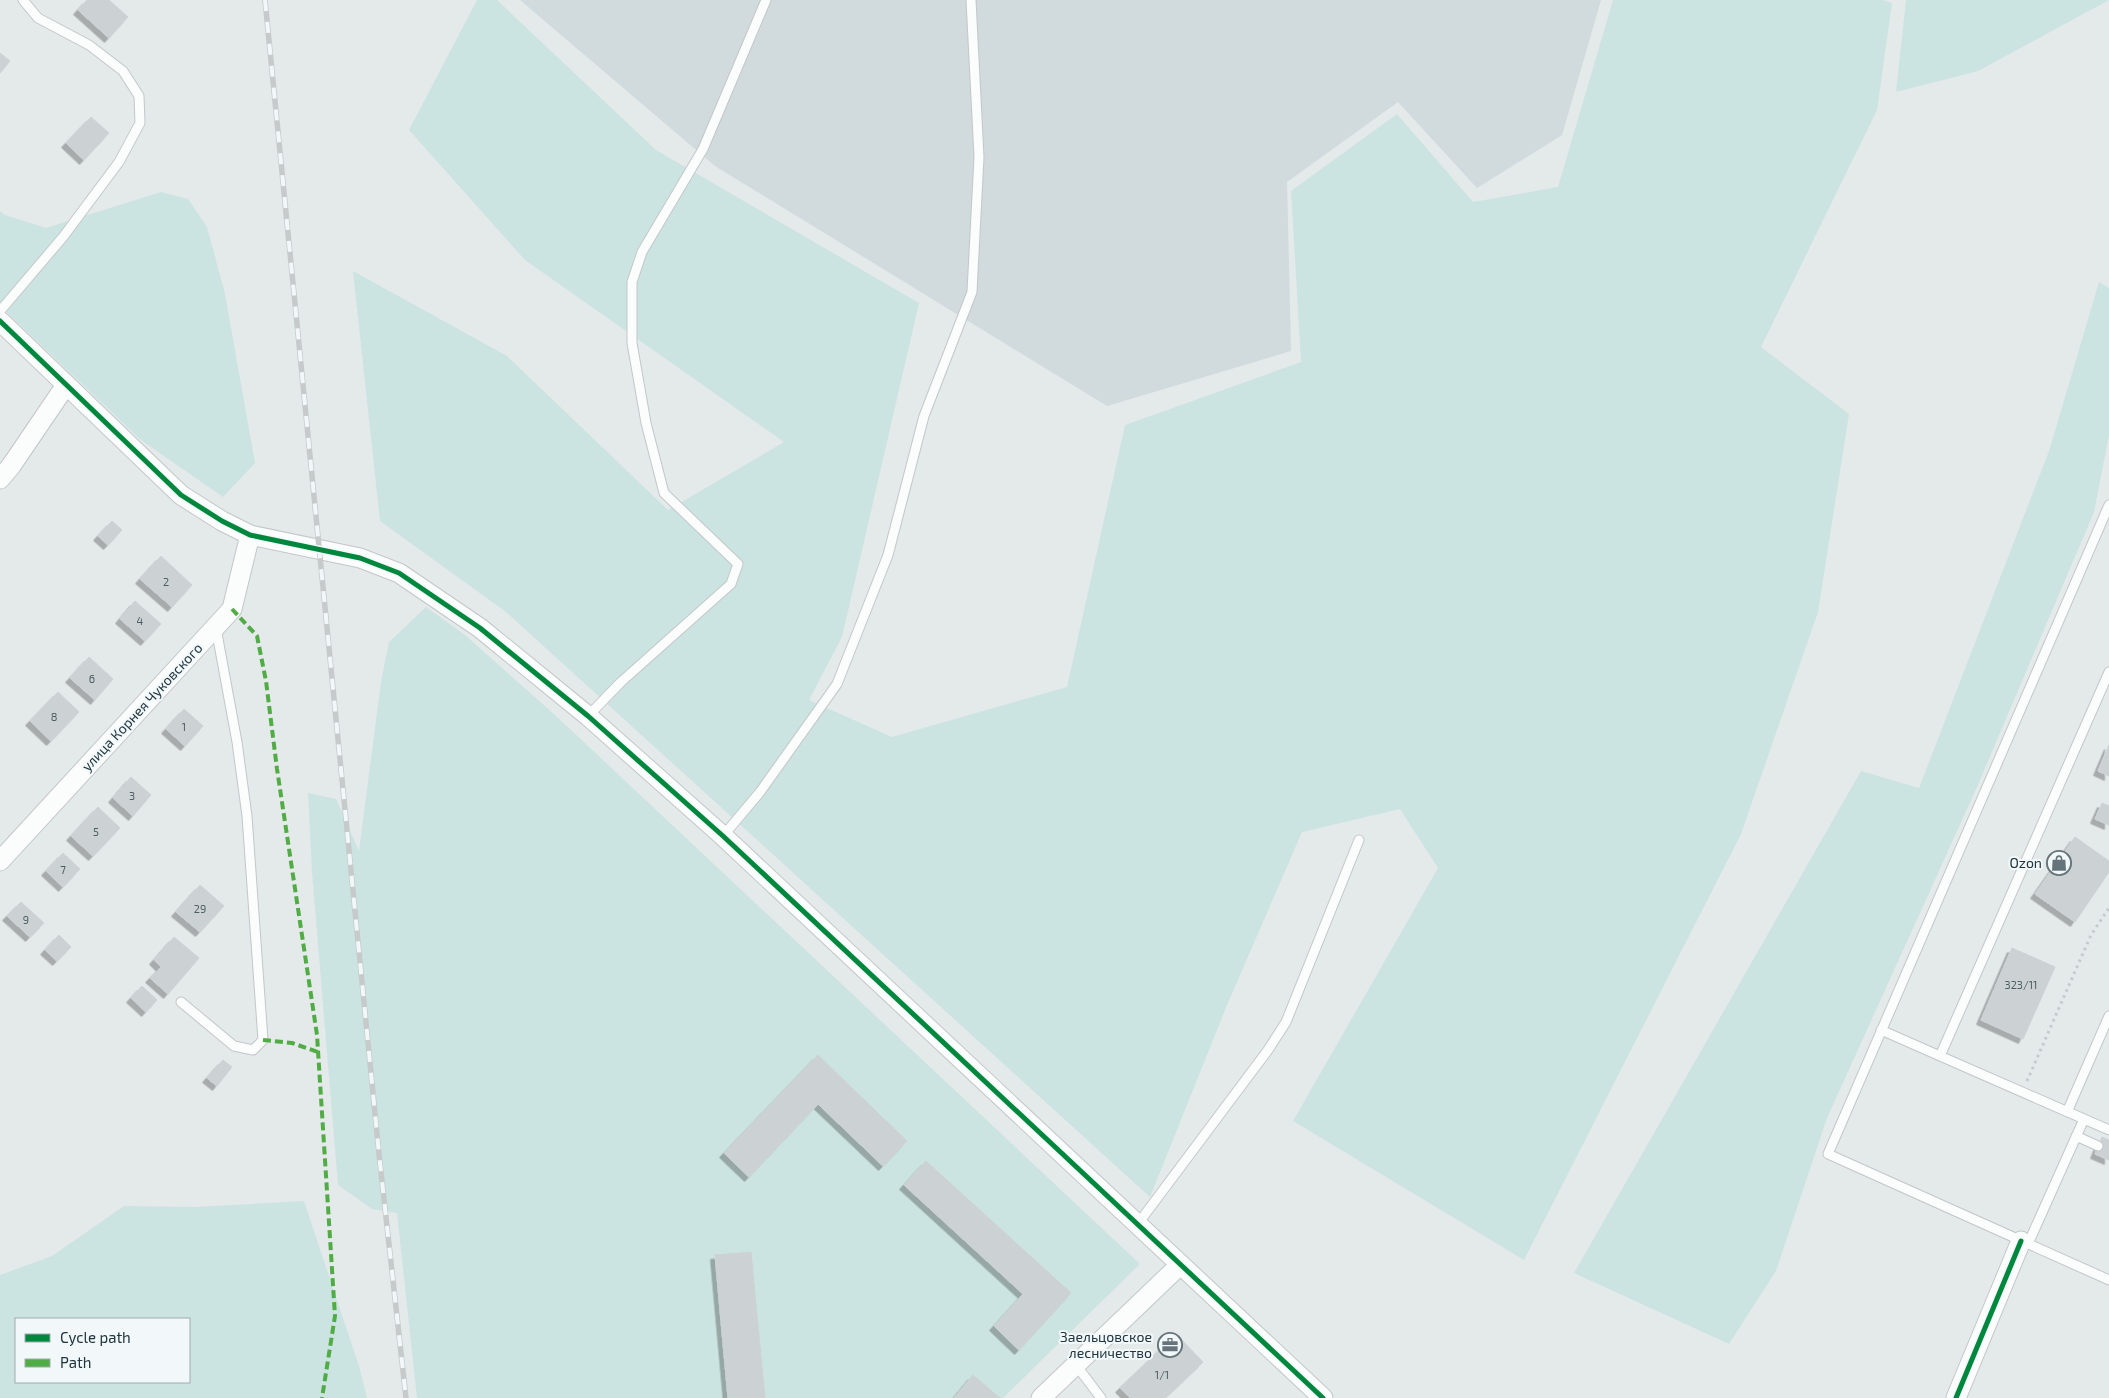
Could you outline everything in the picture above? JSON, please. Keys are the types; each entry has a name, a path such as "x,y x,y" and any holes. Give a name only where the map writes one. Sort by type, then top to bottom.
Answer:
{"street":[{"path":"0,320 181,495 222,521 250,535 360,558 400,573 480,628 588,716 723,836 1323,1398"},
{"path":"0,478 11,466 66,385"},
{"name":"улица Корнея Чуковского","path":"0,861 232,609 250,535"},
{"path":"1956,1398 2025,1243"},
{"path":"1041,1398 1180,1265"}],"lane":[{"path":"0,311 63,237 119,162 140,123 139,96 123,71 89,45 38,18 23,0"},
{"path":"588,716 621,682 732,584 738,564 664,492 646,423 632,343 632,282 642,252 703,149 766,0"},
{"path":"723,836 760,792 837,684 888,555 924,416 972,292 979,157 971,0"},
{"path":"2109,505 1828,1154 2109,1280"},
{"path":"181,1002 234,1046 253,1050 263,1040 247,816 237,742 216,628"},
{"path":"1940,1056 2109,672"},
{"path":"1138,1225 1268,1050 1286,1022 1359,840"},
{"path":"2067,1112 2109,1016"},
{"path":"1881,1030 2109,1130"},
{"path":"2025,1243 2084,1119"},
{"path":"2076,1136 2098,1146"},
{"path":"1076,1365 1101,1398"}],"path":[{"path":"2022,1092 2092,935 2109,908"}],"shaded area":[{"path":"520,0 1601,0 1562,135 1477,188 1398,102 1287,182 1291,351 1107,406 715,166"}],"green space":[{"path":"477,0 497,0 656,150 919,303 842,637 809,700 892,737 1067,687 1125,425 1301,362 1291,191 1397,114 1473,202 1558,187 1613,0 1883,0 1892,3 1877,110 1761,347 1849,414 1818,612 1741,834 1524,1260 1293,1121 1438,868 1400,809 1302,832 1227,1005 1150,1197 506,612 380,521 353,271 507,356 668,510 784,442 525,260 409,130"},
{"path":"1906,0 2109,0 1978,71 1896,92"},
{"path":"161,192 188,199 207,227 225,294 255,463 223,497 141,440 0,306 0,211 5,215 46,228"},
{"path":"2099,282 2109,288 2109,435 2094,512 1977,787 1827,1118 1776,1271 1729,1344 1574,1273 1861,771 1919,788 2049,451"},
{"path":"426,607 465,635 555,715 1140,1264 1003,1398 417,1398 397,1213 372,1209 338,1185 312,872 308,793 336,799 359,851 381,682 389,642"},
{"path":"304,1201 359,1366 367,1398 0,1398 0,1275 52,1256 124,1206 196,1207"}],"building":[{"path":"87,0 109,0 128,17 109,38 78,10"},
{"path":"0,53 10,61 0,73"},
{"path":"91,117 109,133 84,160 66,143"},
{"path":"112,521 122,530 108,545 98,536"},
{"path":"161,556 192,585 172,607 140,579"},
{"path":"135,601 161,624 145,641 120,619"},
{"path":"89,657 113,679 95,700 70,678"},
{"path":"58,692 79,712 51,741 30,721"},
{"path":"184,709 203,726 185,746 166,729"},
{"path":"2109,745 2109,776 2098,771"},
{"path":"131,777 151,795 133,816 113,798"},
{"path":"2102,803 2109,806 2109,825 2095,819"},
{"path":"98,807 120,828 93,856 71,836"},
{"path":"2075,837 2109,861 2109,872 2075,922 2035,894"},
{"path":"63,853 80,869 63,887 46,871"},
{"path":"200,885 224,906 200,932 176,912"},
{"path":"21,902 44,923 30,937 7,916"},
{"path":"59,935 71,947 57,961 45,950"},
{"path":"174,937 199,958 168,994 150,978 161,967 154,960"},
{"path":"2012,948 2055,967 2023,1039 1981,1020"},
{"path":"142,986 157,1000 146,1012 131,998"},
{"path":"818,1055 907,1141 883,1166 818,1104 749,1177 724,1153"},
{"path":"223,1060 232,1067 217,1086 207,1078"},
{"path":"2102,1137 2109,1140 2109,1160 2095,1154"},
{"path":"926,1161 1071,1293 1019,1350 994,1326 1023,1294 904,1185"},
{"path":"751,1252 765,1398 728,1398 715,1255"},
{"path":"1176,1334 1203,1362 1165,1398 1130,1398 1120,1388"},
{"path":"973,1375 1000,1398 954,1398"}],"railway":[{"path":"265,0 379,1154 406,1398"}],"marked path":[{"path":"232,609 257,636 266,681 277,769 317,1035 335,1316 322,1398"},
{"path":"263,1040 292,1043 318,1052"}],"cycle path":[{"path":"0,321 181,495 222,521 250,535 360,558 399,573 480,628 588,716 723,836 1323,1398"},
{"path":"1956,1398 2021,1241"}],"place":[{"name":"Ozon","path":"2059,863"},
{"name":"Заельцовское лесничество","path":"1170,1345"}]}
